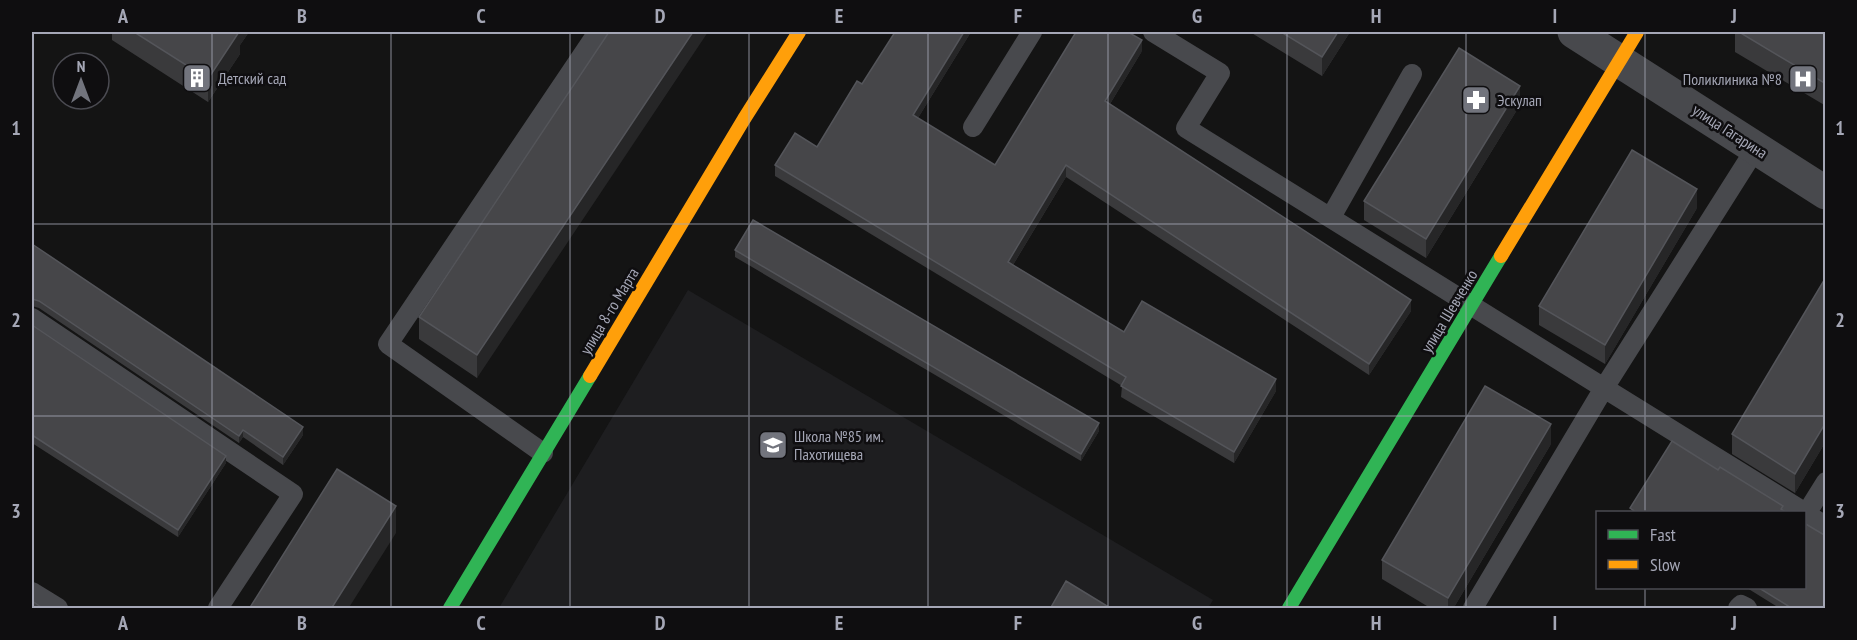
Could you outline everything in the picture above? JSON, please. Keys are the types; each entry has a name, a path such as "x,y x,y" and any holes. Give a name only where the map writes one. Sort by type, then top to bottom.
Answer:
{"street":[{"name":"улица 8-го Марта","path":"450,609 744,119 799,32"},
{"name":"улица Гагарина","path":"1574,32 1826,193"},
{"name":"улица Шевченко","path":"1289,609 1637,32"}],"lane":[{"path":"543,453 388,344 598,32"},
{"path":"973,127 1032,32"},
{"path":"1153,32 1220,74 1186,128 1802,511"},
{"path":"1331,217 1412,74"},
{"path":"1473,609 1604,388 1756,148"},
{"path":"32,318 292,494 218,609"},
{"path":"1806,512 1826,482"},
{"path":"1806,514 1826,526"},
{"path":"32,592 58,609"},
{"path":"1738,609 1741,605 1747,609"}],"shaded area":[{"name":"Школа №85 им. Пахотищева","path":"688,290 1213,600 1208,608 499,608"}],"building":[{"path":"134,32 239,32 208,79"},
{"path":"609,32 693,32 477,355 419,317"},
{"path":"895,32 964,32 913,115 995,165 1076,32 1128,32 1142,40 1105,101 1411,300 1369,364 1066,165 1008,262 1124,332 1142,301 1276,379 1234,452 1121,386 1126,377 775,165 795,133 817,147 857,81 862,84"},
{"path":"1281,32 1338,32 1322,57"},
{"path":"1739,32 1826,32 1826,84"},
{"path":"1459,48 1520,86 1426,239 1364,201"},
{"path":"1632,150 1697,189 1605,345 1539,306"},
{"path":"753,220 1099,423 1081,454 735,250"},
{"path":"32,244 303,427 283,457 243,430 239,436 39,301 32,299"},
{"path":"1826,277 1826,422 1795,474 1732,434"},
{"path":"32,325 226,456 178,530 32,435"},
{"path":"1485,386 1551,424 1448,598 1382,560"},
{"path":"1672,441 1718,470 1720,467 1783,506 1781,509 1784,511 1634,511 1630,508"},
{"path":"337,469 396,506 331,609 249,609"},
{"path":"1806,524 1826,536 1826,609 1793,609 1761,589 1806,589"},
{"path":"1066,581 1112,609 1050,609"},
{"path":"32,601 44,609 32,609"}],"traffic: fast":[{"path":"1289,608 1501,256"},
{"path":"450,608 590,376"}],"traffic: slow":[{"path":"590,376 744,119 799,32"},
{"path":"1501,256 1637,32"}],"place":[{"name":"Детский сад","path":"197,78"},
{"name":"Поликлиника №8","path":"1803,79"},
{"name":"Эскулап","path":"1476,100"},
{"name":"Школа №85 им. Пахотищева","path":"773,445"}]}
